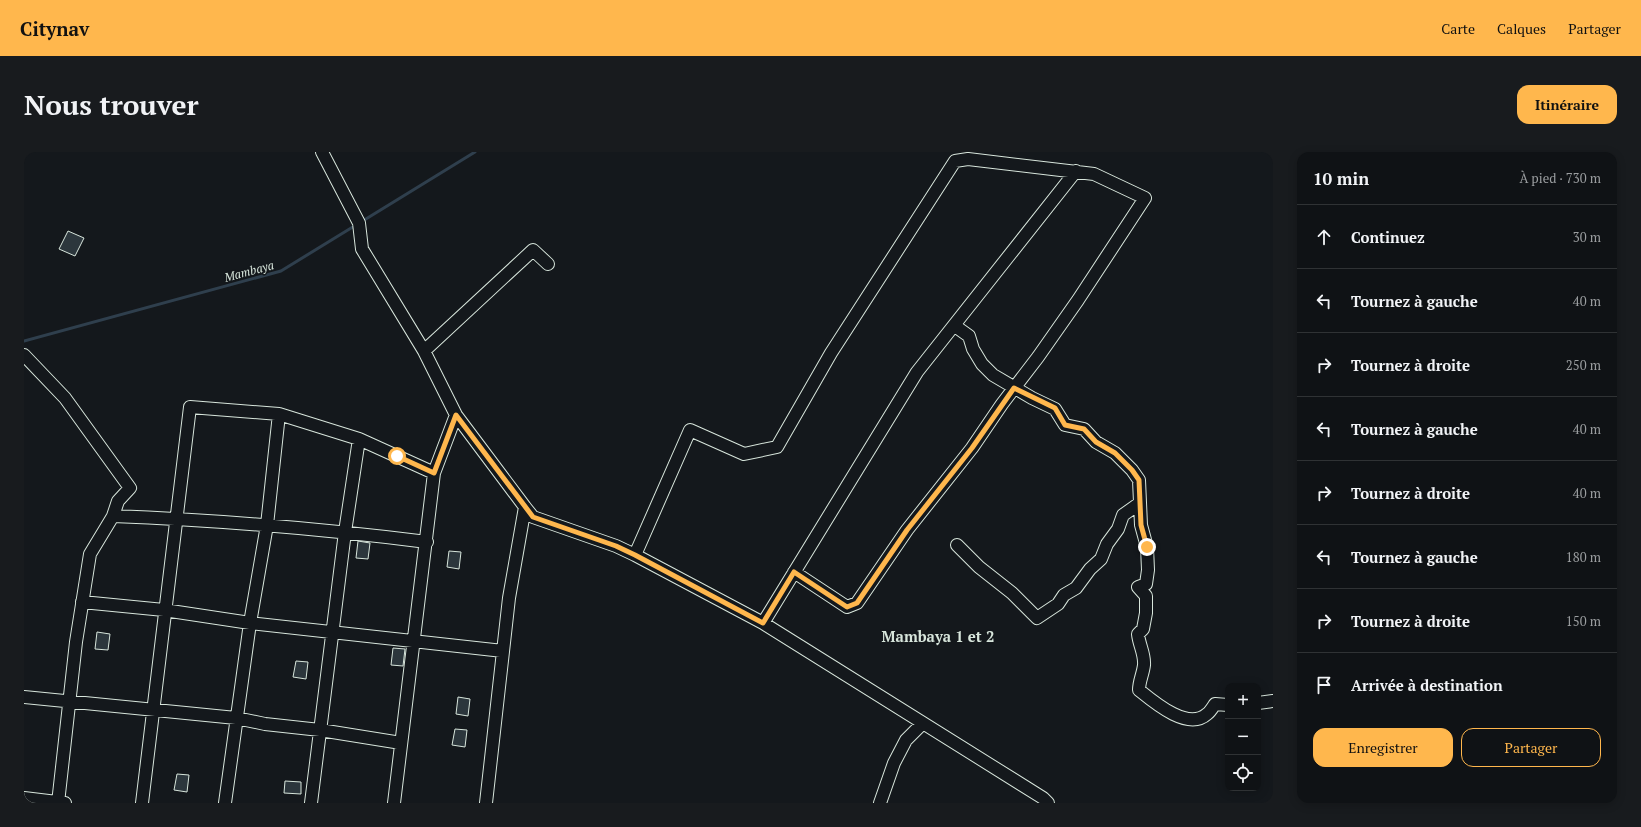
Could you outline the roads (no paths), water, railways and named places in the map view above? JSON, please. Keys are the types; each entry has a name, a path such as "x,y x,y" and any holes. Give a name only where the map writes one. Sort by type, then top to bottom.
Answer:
{"street":[{"path":"324,153 359,223 362,249 424,351 456,415 533,517 616,546 763,623 1043,798 1048,803"},
{"path":"635,555 690,430 744,454 777,447 831,354 955,161 968,159 1094,174 1144,198 1078,300 972,448 907,530 857,603 847,607 794,572"},
{"path":"763,623 917,372 955,326 1076,171"},
{"path":"424,351 533,250 548,264"},
{"path":"955,326 968,336 973,349 982,364 993,375 1014,388 1055,408 1065,425 1084,429 1096,442 1115,453 1132,470 1139,480 1141,525 1147,547 1148,570 1146,584 1138,587 1146,596 1144,629 1138,634 1139,645 1143,651 1144,665 1139,690 1176,716 1194,720 1207,715 1215,704 1225,704"},
{"path":"24,355 65,398 130,488 118,501 113,516 90,554 76,642 60,803 24,798"},
{"path":"142,803 164,610 190,407 279,414 359,440 434,473"},
{"path":"225,803 250,624 267,525 279,414"},
{"path":"394,803 434,473 456,415"},
{"path":"311,803 345,532 359,440"},
{"path":"957,545 979,567 1012,593 1037,618 1058,604 1064,595 1076,588 1090,569 1101,559 1107,544 1118,529 1123,515 1140,503"},
{"path":"486,803 509,598 525,507"},
{"path":"113,516 267,525 345,532 426,542"},
{"path":"82,602 164,610 250,624 503,651"},
{"path":"24,697 236,718 265,724 320,730 401,743"},
{"path":"1261,703 1273,702"},
{"path":"880,803 894,763 906,740 923,723"}],"waterway":[{"name":"Mambaya","path":"361,222 475,152"},
{"name":"Mambaya","path":"24,341 281,271 356,225"}],"district":[{"name":"Mambaya 1 et 2","path":"938,636"}]}
